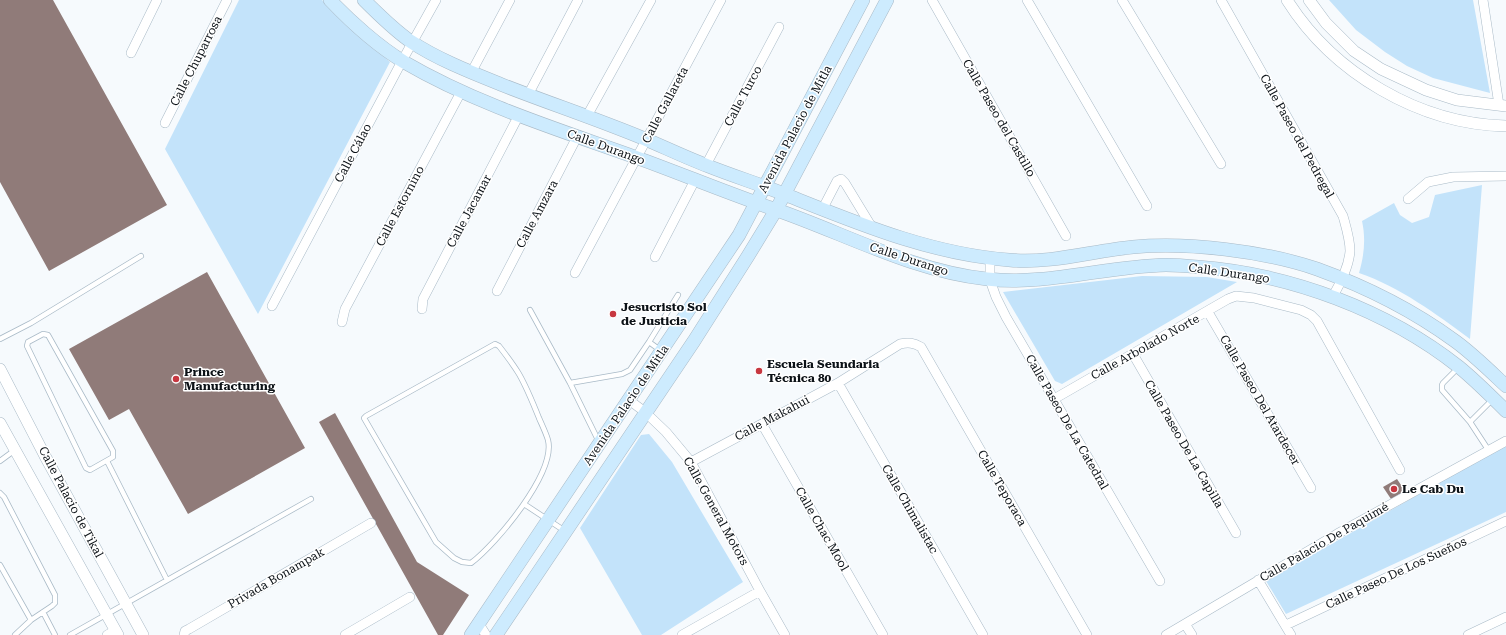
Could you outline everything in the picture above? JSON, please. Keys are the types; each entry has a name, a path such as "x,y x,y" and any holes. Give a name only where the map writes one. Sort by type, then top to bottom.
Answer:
{"main road":[{"name":"Calle Durango","path":"330,0 378,43 402,61 461,92 577,137 637,158 756,204 776,210 856,242 953,274 990,280 1023,280 1122,268 1168,265 1217,268 1267,277 1333,296 1403,330 1459,367 1506,411"},
{"name":"Calle Durango","path":"364,0 386,22 413,43 471,73 587,116 706,165 822,210 914,243 1011,261 1040,260 1133,247 1191,247 1238,251 1279,259 1315,269 1342,279 1419,317 1449,337 1506,386"},
{"name":"Avenida Palacio de Mitla","path":"471,635 723,260 756,204 863,0"},
{"name":"Avenida Palacio de Mitla","path":"496,635 694,341 776,210 886,0"}],"street":[{"path":"130,53 157,0"},
{"name":"Calle Chuparrosa","path":"165,123 227,0"},
{"name":"Calle Cálao","path":"272,306 436,0"},
{"path":"471,73 510,0"},
{"path":"528,95 578,0"},
{"path":"587,116 651,0"},
{"name":"Calle Gallareta","path":"575,273 721,0"},
{"name":"Calle Paseo del Castillo","path":"932,0 1066,236"},
{"path":"1027,0 1147,206"},
{"path":"1122,0 1221,164"},
{"name":"Calle Paseo del Pedregal","path":"1221,0 1343,216 1348,234 1350,252 1342,279 1333,296"},
{"path":"1287,0 1315,37 1346,66 1377,88 1409,104 1440,115 1465,122 1501,125"},
{"path":"1309,0 1326,24 1349,45 1381,69 1426,90 1457,100 1502,106 1483,0"},
{"name":"Calle Turco","path":"706,165 779,26"},
{"name":"Calle Estornino","path":"342,322 345,309 461,92"},
{"name":"Calle Jacamar","path":"422,309 423,300 520,115"},
{"name":"Calle Amzara","path":"497,291 577,137"},
{"path":"1408,199 1428,182 1453,177 1506,176"},
{"path":"822,210 837,181 841,179 845,183 873,229"},
{"path":"655,256 695,180"},
{"name":"Calle Paseo De La Catedral","path":"990,258 990,280 996,297 1006,317 1160,581"},
{"name":"Calle Arbolado Norte","path":"1054,399 1208,312 1228,299 1236,296 1254,298 1301,310 1312,315 1317,321 1400,470"},
{"name":"Calle Paseo Del Atardecer","path":"1208,312 1311,488"},
{"name":"Calle Makahui","path":"691,462 838,383 900,344 908,342 915,344"},
{"name":"Calle Teporaca","path":"915,344 921,347 1087,635"},
{"name":"Calle Paseo De La Capilla","path":"1132,354 1236,533"},
{"name":"Calle Palacio de Tikal","path":"0,369 143,635"},
{"name":"Calle Chimalistac","path":"838,383 983,635"},
{"name":"Calle General Motors","path":"629,400 645,412 666,432 691,462 760,591 786,635"},
{"name":"Calle Palacio de Tikal","path":"0,424 106,614 114,633"},
{"name":"Calle Chac Mool","path":"762,424 883,635"},
{"name":"Calle Palacio De Paquimé","path":"1166,635 1337,534 1506,441"},
{"name":"Calle Paseo De Los Sueños","path":"1286,625 1506,521"},
{"name":"Privada Bonampak","path":"184,635 189,629 372,523"},
{"path":"1258,580 1291,635"},
{"path":"682,635 694,632 760,591"},
{"path":"345,635 410,597"},
{"path":"1468,635 1506,617"},
{"path":"479,624 486,635"},
{"path":"1185,624 1192,635"}],"lane":[{"path":"0,339 31,323 141,256"},
{"path":"570,383 622,374 630,370 678,295"},
{"path":"530,310 570,383 600,443"},
{"path":"44,334 48,335 113,451 113,457 107,461 90,470 86,468 26,346 28,342 44,334"},
{"path":"649,342 662,351"},
{"path":"495,344 498,345 522,380 549,441 548,454 545,463 534,489 524,504 506,529 481,556 471,563 462,562 454,558 436,542 365,420 365,417 495,344"},
{"path":"1459,367 1443,382 1442,387 1470,422 1489,451"},
{"path":"1470,422 1493,399"},
{"path":"0,461 15,450"},
{"path":"107,461 167,580"},
{"path":"0,493 4,497 55,595 55,603 31,620 15,635"},
{"path":"70,635 311,499"},
{"path":"524,504 565,531"},
{"path":"0,565 31,620"},
{"path":"43,612 55,635"}],"shaded area":[{"path":"239,0 322,0 390,62 258,314 165,149"},
{"path":"1329,0 1473,0 1490,93 1433,78 1407,66 1385,52 1356,30"},
{"path":"1482,185 1470,339 1403,293 1359,273 1364,247 1362,221 1394,203 1400,215 1412,223 1429,217 1435,195"},
{"path":"1142,276 1207,277 1237,282 1062,384 1055,381 1003,292"},
{"path":"649,434 672,462 743,582 661,635 642,635 580,528 641,435"},
{"path":"1506,445 1506,512 1286,614 1266,581"}],"building":[{"path":"0,0 53,0 167,205 49,271 0,182"},
{"name":"Prince Manufacturing","path":"207,272 305,448 188,514 129,409 109,420 69,349"},
{"path":"335,413 417,562 469,595 443,635 438,635 319,422"},
{"name":"Le Cab Du","path":"1397,479 1405,491 1391,499 1383,487"}],"place":[{"name":"Jesucristo Sol de Justicia","path":"613,314"},
{"name":"Escuela Seundaria Técnica 80","path":"759,371"},
{"name":"Prince Manufacturing","path":"176,379"},
{"name":"Le Cab Du","path":"1394,489"}]}
